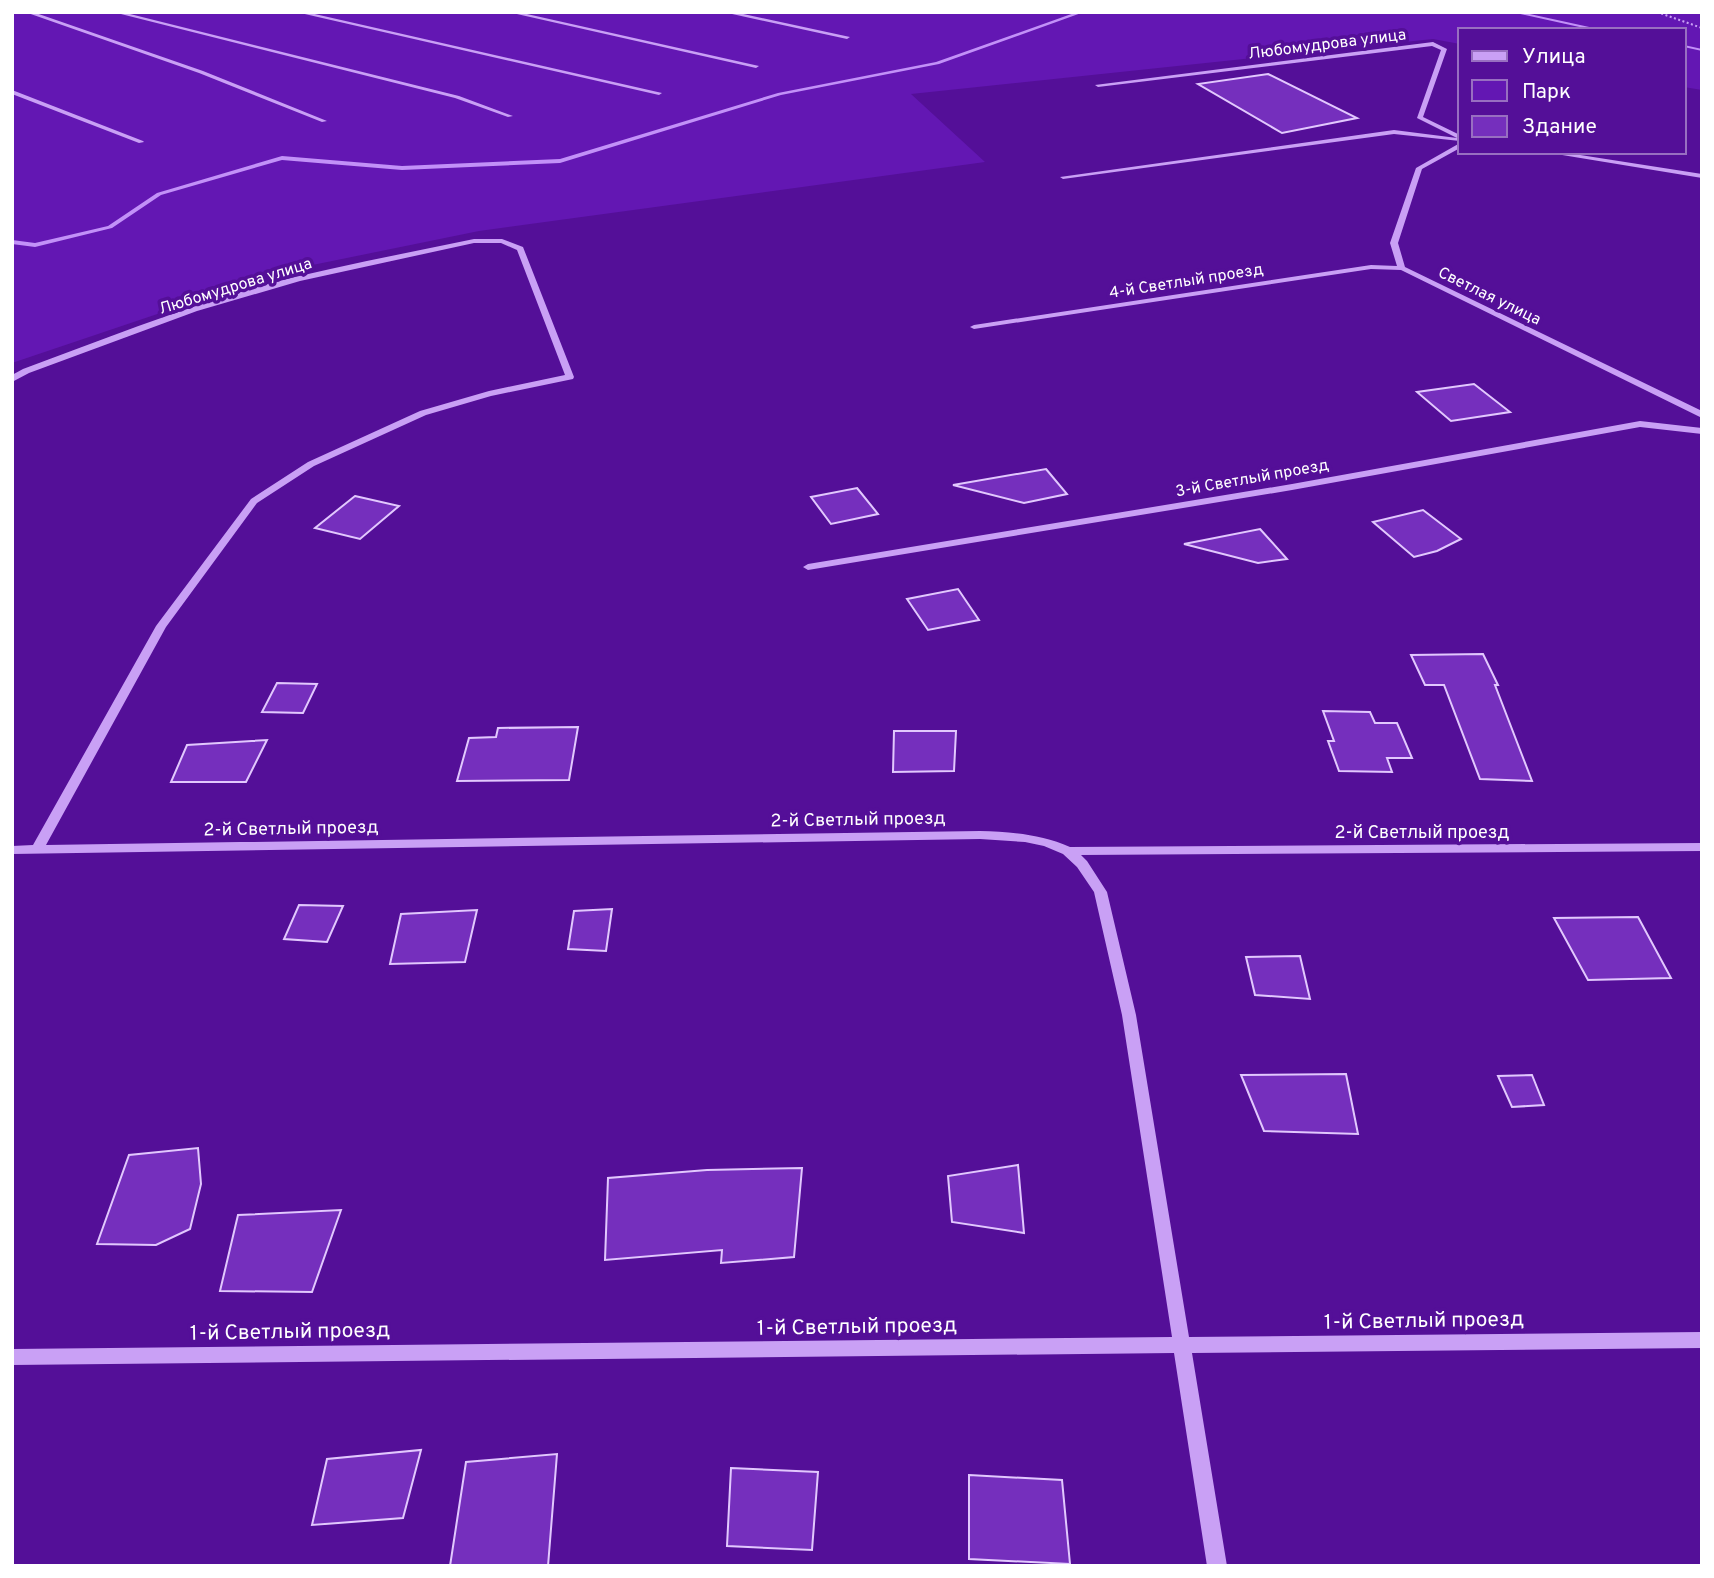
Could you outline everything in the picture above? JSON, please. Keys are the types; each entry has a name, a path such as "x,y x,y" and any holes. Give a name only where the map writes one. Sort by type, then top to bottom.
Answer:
{"street":[{"path":"27,12 201,72 324,121"},
{"path":"115,12 457,97 510,116"},
{"path":"298,12 659,93"},
{"path":"510,12 756,66"},
{"path":"726,12 846,37"},
{"name":"Любомудрова улица","path":"1098,85 1433,44 1444,49 1420,118 1458,140"},
{"path":"12,92 141,142"},
{"path":"1063,177 1394,132 1458,141"},
{"path":"1402,268 1394,243 1419,168 1458,142"},
{"path":"1560,154 1702,176"},
{"name":"Любомудрова улица","path":"12,379 26,371 190,310 298,278 474,241 502,241 520,249 570,377 489,394 423,413 311,464 254,501 161,626 37,849"},
{"name":"4-й Светлый проезд","path":"974,327 1371,267 1402,268"},
{"name":"Светлая улица","path":"1402,268 1702,415"},
{"name":"3-й Светлый проезд","path":"808,567 1305,485 1640,424 1702,431"},
{"name":"2-й Светлый проезд","path":"12,850 980,835 1020,836 1048,841 1068,851 1702,848"},
{"path":"1068,851 1082,864 1100,892 1129,1015 1217,1566"},
{"name":"1-й Светлый проезд","path":"12,1357 1702,1340"}],"path":[{"path":"1657,12 1702,29"}],"green space":[{"path":"12,12 1702,12 1702,90 1686,87 1686,28 1458,28 1458,44 1433,39 911,94 985,162 479,231 288,270 12,363"}],"building":[{"path":"1268,74 1357,118 1282,133 1198,84"},
{"path":"1474,384 1510,412 1451,421 1417,392"},
{"path":"1046,469 1067,494 1024,503 953,485"},
{"path":"857,488 878,514 831,524 811,497"},
{"path":"355,496 399,506 360,539 315,528"},
{"path":"1423,510 1461,539 1437,551 1414,557 1373,522"},
{"path":"1260,529 1287,559 1258,563 1184,544"},
{"path":"958,589 979,620 928,630 907,599"},
{"path":"1483,654 1498,685 1495,685 1532,781 1480,779 1444,685 1425,685 1411,655"},
{"path":"277,683 317,684 303,713 262,712"},
{"path":"1323,711 1370,712 1375,723 1397,723 1412,758 1387,758 1392,772 1339,771 1328,741 1334,741"},
{"path":"578,727 569,780 457,781 469,738 496,737 498,728"},
{"path":"894,731 956,731 954,771 893,772"},
{"path":"267,740 246,782 171,782 187,745"},
{"path":"299,905 343,906 327,942 284,939"},
{"path":"612,909 606,951 568,949 574,911"},
{"path":"477,910 465,962 390,964 401,914"},
{"path":"1638,917 1671,978 1588,980 1554,918"},
{"path":"1300,956 1310,999 1255,995 1246,957"},
{"path":"1346,1074 1358,1134 1264,1131 1241,1075"},
{"path":"1532,1075 1544,1105 1512,1107 1498,1076"},
{"path":"198,1148 201,1184 190,1229 156,1245 97,1244 129,1155"},
{"path":"1018,1165 1024,1233 952,1222 948,1176"},
{"path":"802,1168 794,1257 721,1263 722,1250 605,1260 608,1178 707,1170"},
{"path":"341,1210 312,1292 220,1291 238,1215"},
{"path":"421,1450 403,1518 312,1525 327,1459"},
{"path":"557,1454 548,1566 450,1566 466,1462"},
{"path":"731,1468 818,1472 812,1550 727,1546"},
{"path":"969,1475 1062,1480 1070,1564 969,1559"}],"waterway":[{"path":"12,242 35,245 110,227 159,194 282,158 402,168 560,161 780,94 937,63 1082,12"},
{"path":"1513,12 1591,28"},
{"path":"1686,46 1702,50"}]}
